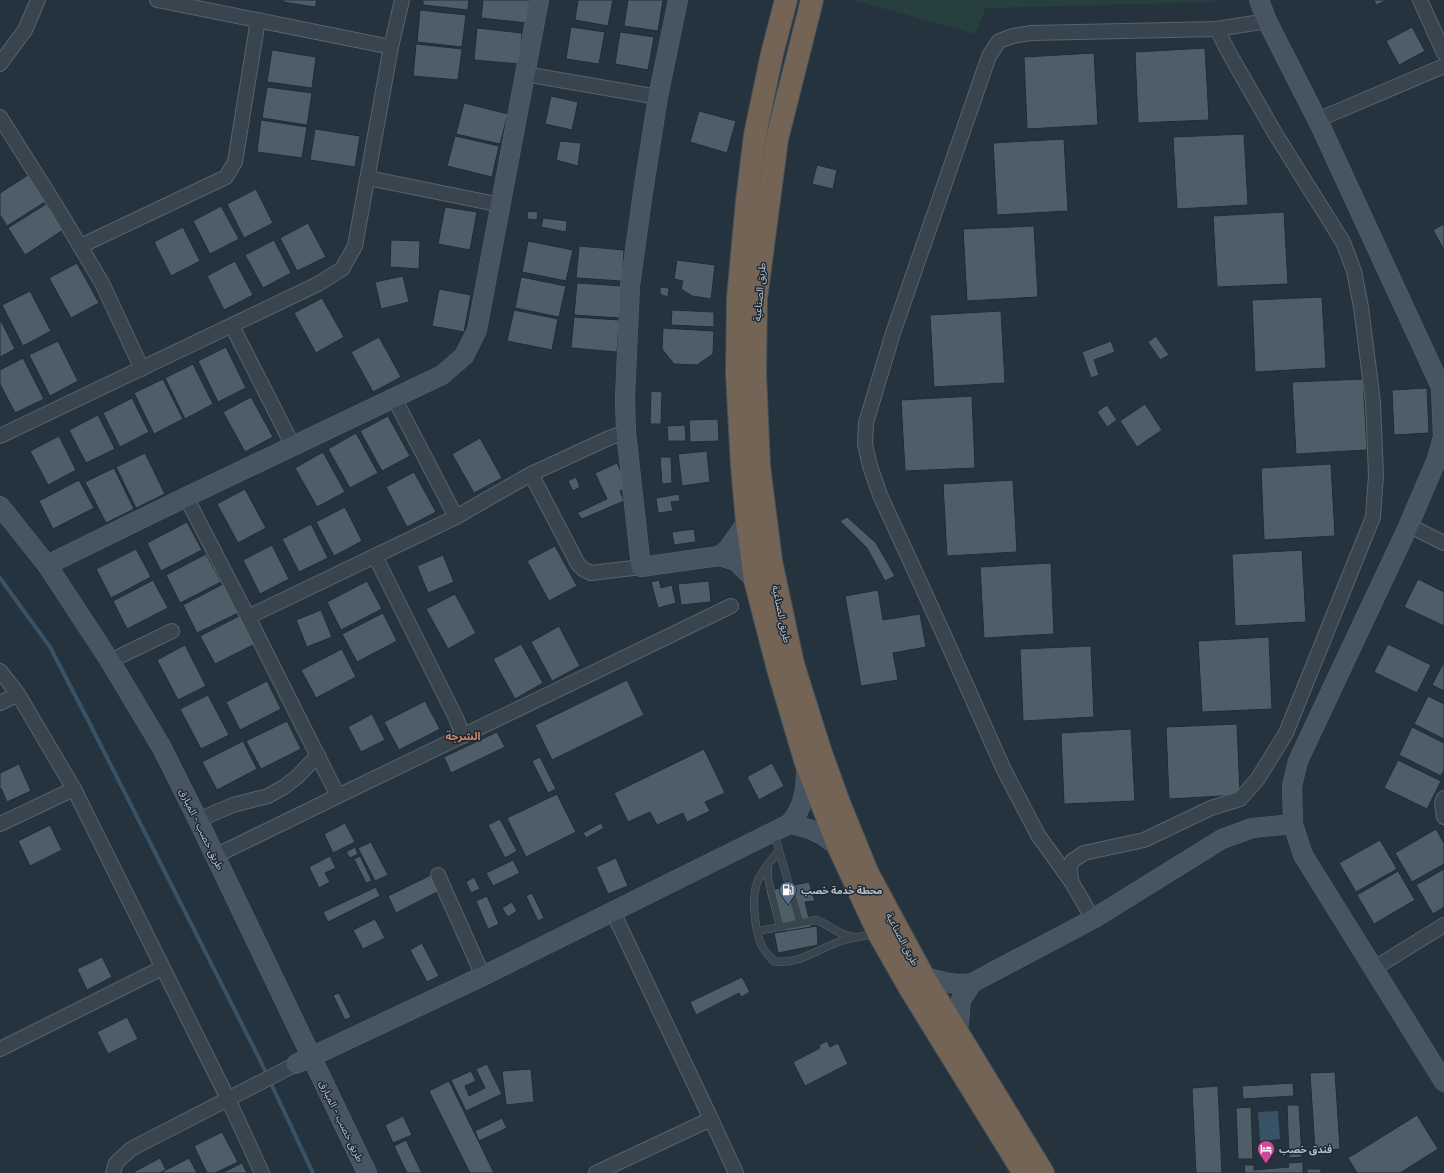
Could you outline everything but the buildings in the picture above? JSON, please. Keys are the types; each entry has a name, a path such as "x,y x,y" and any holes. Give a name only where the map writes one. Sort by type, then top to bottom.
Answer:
{"highway":[{"name":"طريق الصناعية","path":"786,0 772,54 755,135 747,200 738,298 737,374 742,466 747,522 755,580 778,669 806,763 839,848 879,934 911,990 1024,1173"},
{"name":"طريق الصناعية","path":"812,0 777,139 756,299 755,373 759,466 771,561 793,664 838,803 868,874 923,976 1043,1173"}],"street":[{"path":"0,64 25,30 38,0"},
{"path":"157,0 392,47"},
{"path":"0,436 232,326 318,284 342,269 355,246 402,0"},
{"path":"47,565 442,375 464,356 477,330 539,0"},
{"path":"641,568 626,432 625,398 630,286 642,192 658,97 678,0"},
{"path":"1259,0 1267,21 1317,120 1443,386 1443,437 1437,459 1408,525 1298,761 1292,786 1293,824 1303,855 1444,1082"},
{"path":"1420,0 1444,53"},
{"path":"81,248 87,243 226,177 235,162 258,20"},
{"path":"1093,919 1071,881 1038,836 1004,770 948,642 880,495 870,466 866,444 866,423 892,333 989,56 999,41 1013,36 1031,33 1217,30 1267,21"},
{"path":"1071,881 1070,868 1072,860 1084,853 1144,840 1211,808 1240,799 1258,780 1286,733 1373,517 1376,475 1373,402 1361,307 1354,271 1343,242 1276,135 1217,30"},
{"path":"1317,120 1444,66"},
{"path":"526,74 658,97"},
{"path":"0,117 102,283 142,369"},
{"path":"368,178 501,205"},
{"path":"232,326 293,446"},
{"path":"394,398 456,517"},
{"path":"248,617 456,517 531,474 609,438 626,432"},
{"path":"531,474 578,564 583,570 591,573 641,568 719,556 736,561 755,580"},
{"path":"186,497 338,796"},
{"name":"طريق خصب - المبارق","path":"0,506 47,565 110,661 162,748 215,856 304,1060 367,1173"},
{"path":"719,556 727,550 747,522"},
{"path":"1408,525 1444,543"},
{"path":"375,556 456,718 463,736"},
{"path":"215,856 731,606"},
{"path":"110,661 172,631"},
{"path":"0,671 18,694 74,789 228,1099 262,1173"},
{"path":"0,703 18,694"},
{"path":"198,820 233,804 268,796 284,787 297,777 318,755"},
{"path":"113,1173 116,1163 130,1149 304,1060 483,976 781,827 797,816 802,805 806,781 806,763"},
{"path":"0,824 74,789"},
{"path":"1444,798 1442,803 1444,817"},
{"path":"923,976 954,985 972,983 1093,919 1222,839 1252,828 1293,824"},
{"path":"781,827 804,826 829,838 839,848"},
{"path":"438,875 483,976"},
{"path":"613,912 736,1173"},
{"path":"1373,969 1444,925"},
{"path":"0,1050 162,968"},
{"path":"958,1033 961,1000 972,983"},
{"path":"596,1173 711,1119"}],"lane":[{"path":"781,827 778,852 800,923"},
{"path":"778,852 757,882 754,910 759,939 763,948 774,961 782,963 804,957 841,940 879,934"},
{"path":"768,865 768,878 780,927"},
{"path":"758,931 816,920 842,934 856,938"}],"green space":[{"path":"853,0 1215,0 1214,2 986,8 975,34"}],"water":[{"path":"1278,1111 1280,1139 1260,1141 1258,1112"}],"waterway":[{"path":"0,578 50,647 259,1058 313,1173"}],"place":[{"name":"محطة خدمة خصب","path":"788,905"},
{"name":"فندق خصب","path":"1266,1164"}],"district":[{"name":"الشرجة","path":"463,736"}]}
